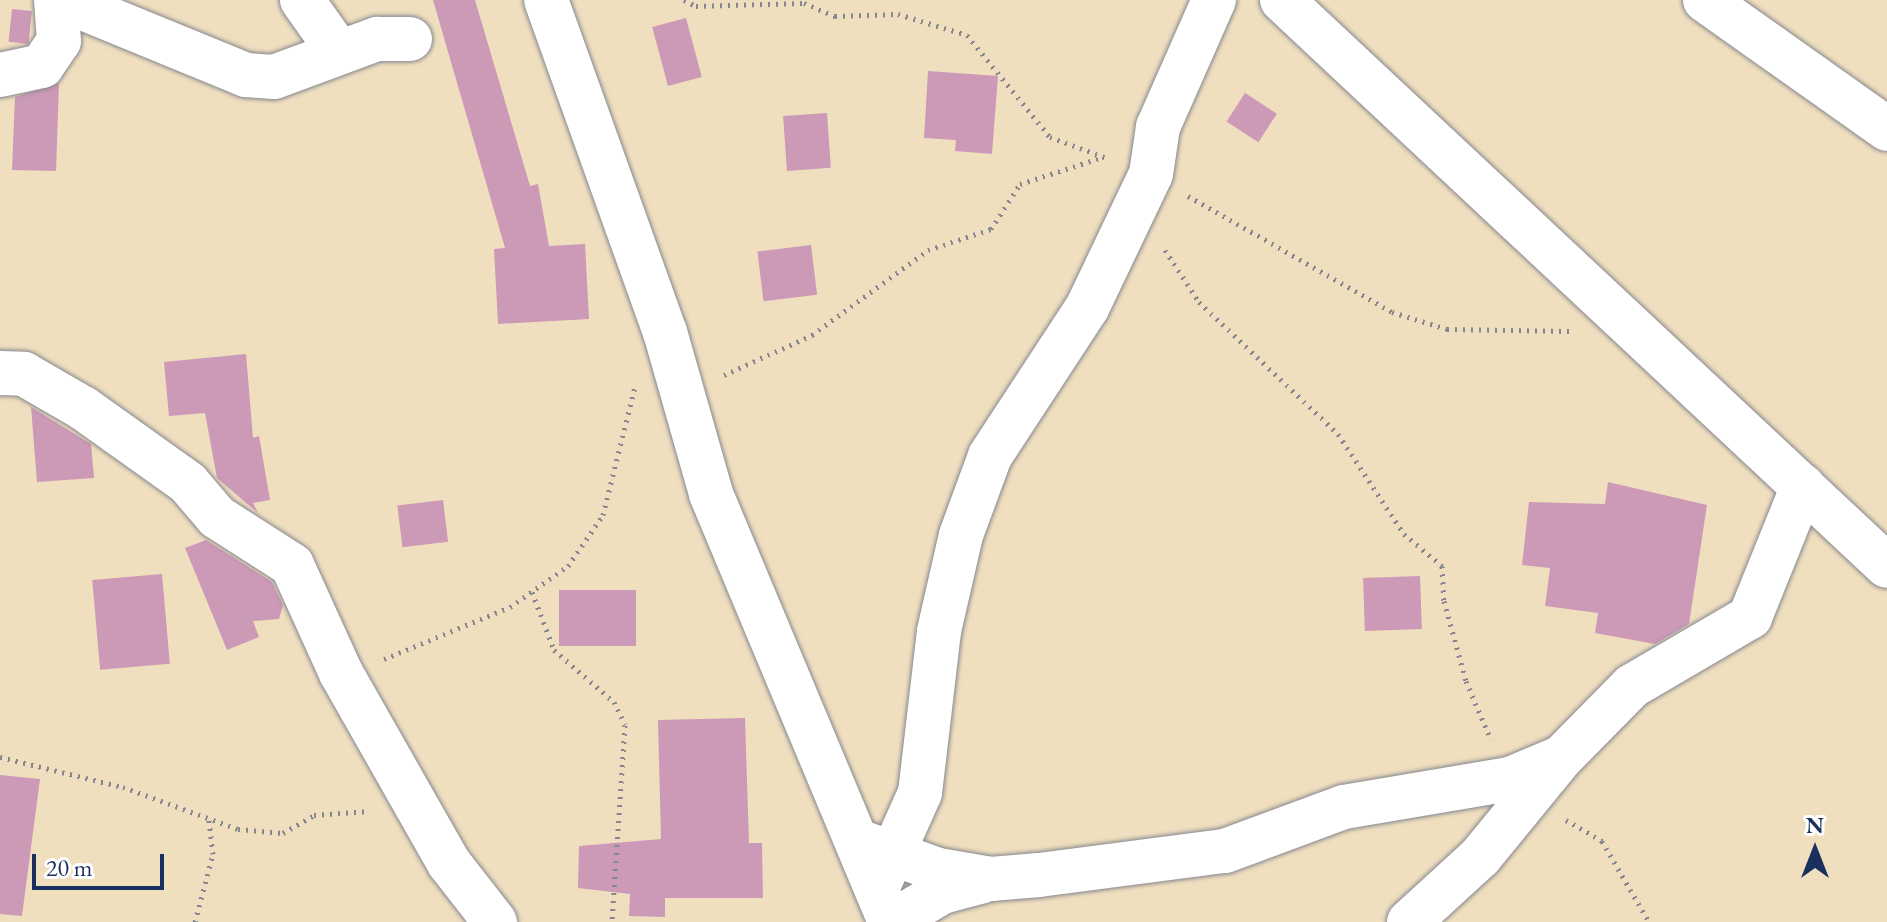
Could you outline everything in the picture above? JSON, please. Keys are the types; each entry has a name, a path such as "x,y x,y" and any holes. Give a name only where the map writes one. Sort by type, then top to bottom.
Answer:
{"street":[{"path":"0,75 42,66 59,41 56,0"},
{"path":"63,0 246,75 274,77 377,39 410,39"},
{"path":"302,0 339,52"},
{"path":"546,0 665,332 711,494 882,885"},
{"path":"882,885 920,793 939,631 965,522 990,456 1087,308 1144,190 1158,127 1214,0"},
{"path":"1282,0 1887,566"},
{"path":"1705,0 1887,129"},
{"path":"0,373 24,374 83,408 188,483 217,517 292,565 341,673 411,796 495,922"},
{"path":"1409,922 1480,857 1519,788 1562,757 1632,686 1750,617 1803,486"},
{"path":"882,885 991,879 1225,851 1344,807 1519,788"},
{"path":"882,885 942,892 991,879"}],"path":[{"path":"684,0 696,6 804,3 835,16 898,14 967,35 1050,137 1103,157 1144,190 1392,312 1447,329 1638,332"},
{"path":"681,390 767,360 862,302 928,250 991,229 1020,184 1103,157"},
{"path":"1144,190 1199,302 1338,434 1404,534 1442,566 1444,601 1466,681 1519,788 1602,841 1646,905 1649,922"},
{"path":"341,673 433,642 532,592 568,566 603,515 628,400 665,332"},
{"path":"532,592 554,650 614,702 625,725 612,922"},
{"path":"0,757 207,814 238,829 283,833 314,815 355,815 411,796"},
{"path":"195,922 213,854 207,814"}],"building":[{"path":"433,0 475,0 530,186 538,184 549,246 585,244 589,319 498,324 494,249 505,248"},
{"path":"12,9 32,11 28,44 9,42"},
{"path":"686,18 702,77 668,86 652,27"},
{"path":"928,71 998,76 992,154 955,151 956,140 924,138"},
{"path":"59,83 56,171 12,170 15,97"},
{"path":"1245,93 1277,114 1258,142 1226,122"},
{"path":"827,113 831,168 787,171 783,116"},
{"path":"811,245 817,295 763,301 757,252"},
{"path":"246,354 253,438 259,436 270,500 253,503 258,513 217,478 205,413 169,416 164,362"},
{"path":"31,407 91,444 94,478 37,482"},
{"path":"1608,482 1707,505 1689,624 1655,644 1595,633 1598,613 1545,606 1550,568 1522,565 1529,502 1605,504"},
{"path":"443,500 448,542 402,547 397,506"},
{"path":"206,540 272,582 283,605 279,619 253,621 259,637 227,650 185,548"},
{"path":"162,574 170,664 100,670 92,580"},
{"path":"1420,576 1422,629 1365,631 1363,578"},
{"path":"559,590 636,590 636,646 559,646"},
{"path":"745,718 749,843 762,843 763,898 665,898 665,917 629,916 630,894 578,888 579,846 661,839 658,720"},
{"path":"0,775 40,779 22,916 0,914"}]}
